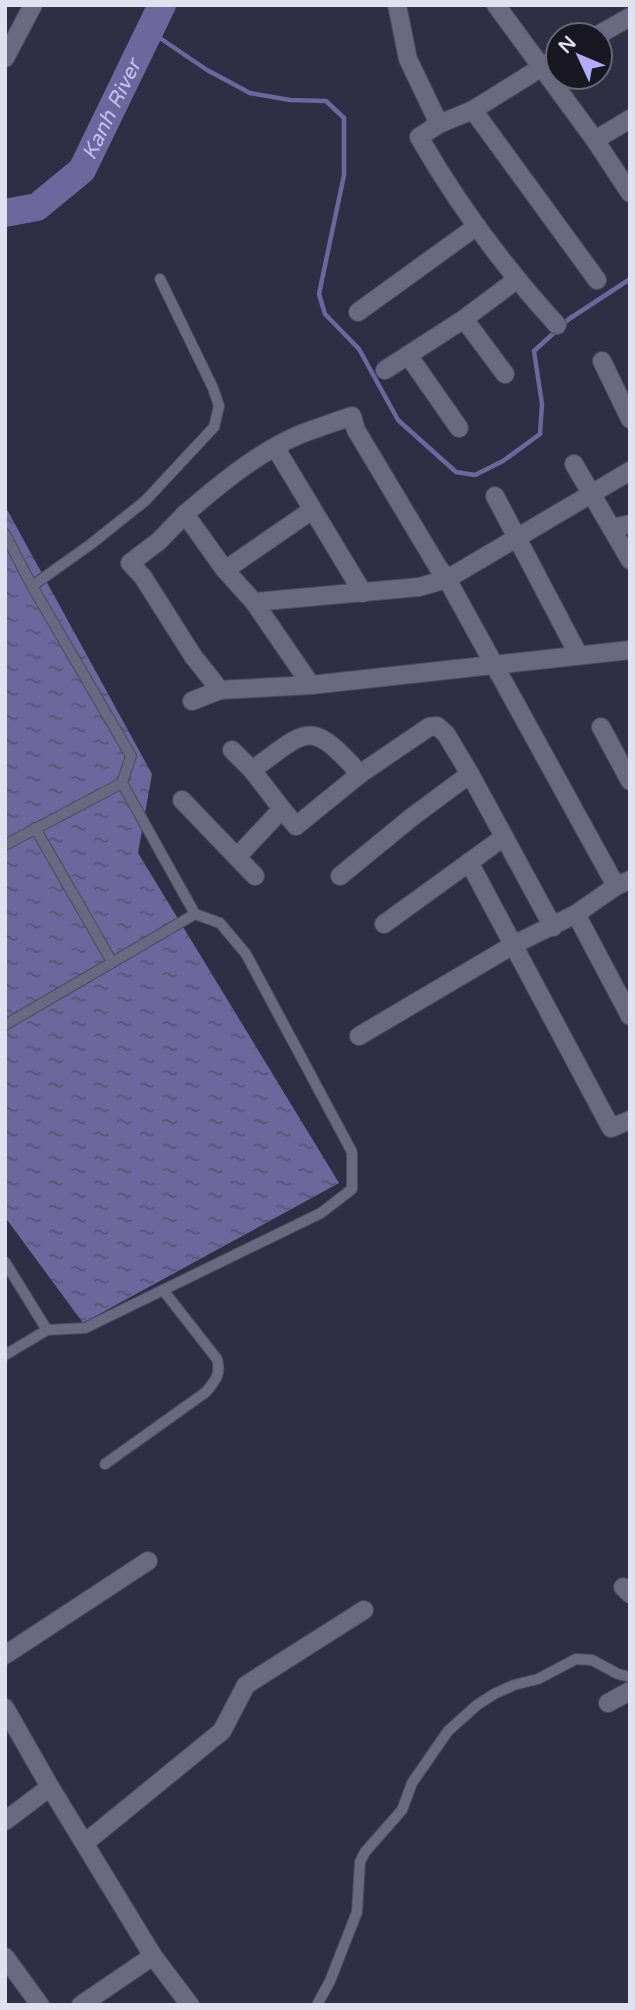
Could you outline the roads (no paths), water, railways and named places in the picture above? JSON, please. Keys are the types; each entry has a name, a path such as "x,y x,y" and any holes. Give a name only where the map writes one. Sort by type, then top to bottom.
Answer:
{"street":[{"path":"5,58 33,5"},
{"path":"397,5 408,59 439,124"},
{"path":"496,5 596,140 630,192"},
{"path":"544,65 473,110 439,124 419,137 516,281 557,325"},
{"path":"473,110 597,280"},
{"path":"596,140 630,119"},
{"path":"358,312 477,226"},
{"path":"385,370 464,319 516,281"},
{"path":"464,319 505,374"},
{"path":"408,355 459,428"},
{"path":"602,360 630,419"},
{"path":"220,690 193,656 143,578 130,563 159,541 218,486 275,447 352,416 356,430 447,579 493,665 623,883 576,914 513,945 359,1036"},
{"path":"275,447 363,593"},
{"path":"574,464 591,494 621,526 630,560"},
{"path":"254,602 419,587 447,579 630,471"},
{"path":"495,496 578,654"},
{"path":"225,570 312,510"},
{"path":"185,514 225,570 254,602 311,685"},
{"path":"192,701 220,690 311,685 630,650"},
{"path":"232,750 252,770 296,826 360,774 434,725 440,728 470,774 552,927"},
{"path":"601,727 630,781"},
{"path":"252,770 296,738 310,734 329,742 360,774"},
{"path":"340,876 470,774"},
{"path":"182,800 255,876"},
{"path":"237,857 282,809"},
{"path":"384,924 504,836"},
{"path":"469,862 611,1128 630,1120"},
{"path":"576,914 630,1016"},
{"path":"5,1655 148,1562"},
{"path":"86,1842 222,1731 246,1685 364,1610"},
{"path":"607,1703 630,1691"},
{"path":"8,1720 86,1842 153,1956 190,2005"},
{"path":"5,1821 50,1787"},
{"path":"81,2005 153,1956"},
{"path":"5,1957 40,2005"}],"lane":[{"path":"32,586 145,501 215,427 219,406 213,388 160,279"},
{"path":"5,534 32,586 131,755 122,783 5,845"},
{"path":"5,1354 47,1331 85,1328 321,1213 352,1189 352,1152 246,954 220,923 195,914 122,783"},
{"path":"35,828 112,962"},
{"path":"5,1025 195,914"},
{"path":"5,1262 47,1331"},
{"path":"104,1464 206,1392 217,1380 220,1369 217,1359 163,1290"},
{"path":"317,2005 330,1981 357,1912 360,1861 402,1810 412,1783 448,1731 477,1705 494,1695 514,1685 538,1679 576,1659 592,1660 618,1674 630,1676"}],"water":[{"path":"5,506 152,774 138,853 339,1183 83,1323 5,1217"}],"waterway":[{"name":"Kanh River","path":"5,213 37,207 82,170 162,5"},
{"path":"151,32 207,70 250,93 290,100 326,101 344,118 344,175 319,294 325,314 359,349 398,420 456,472 475,475 503,461 540,434 542,404 534,351 569,319 630,279"}]}
